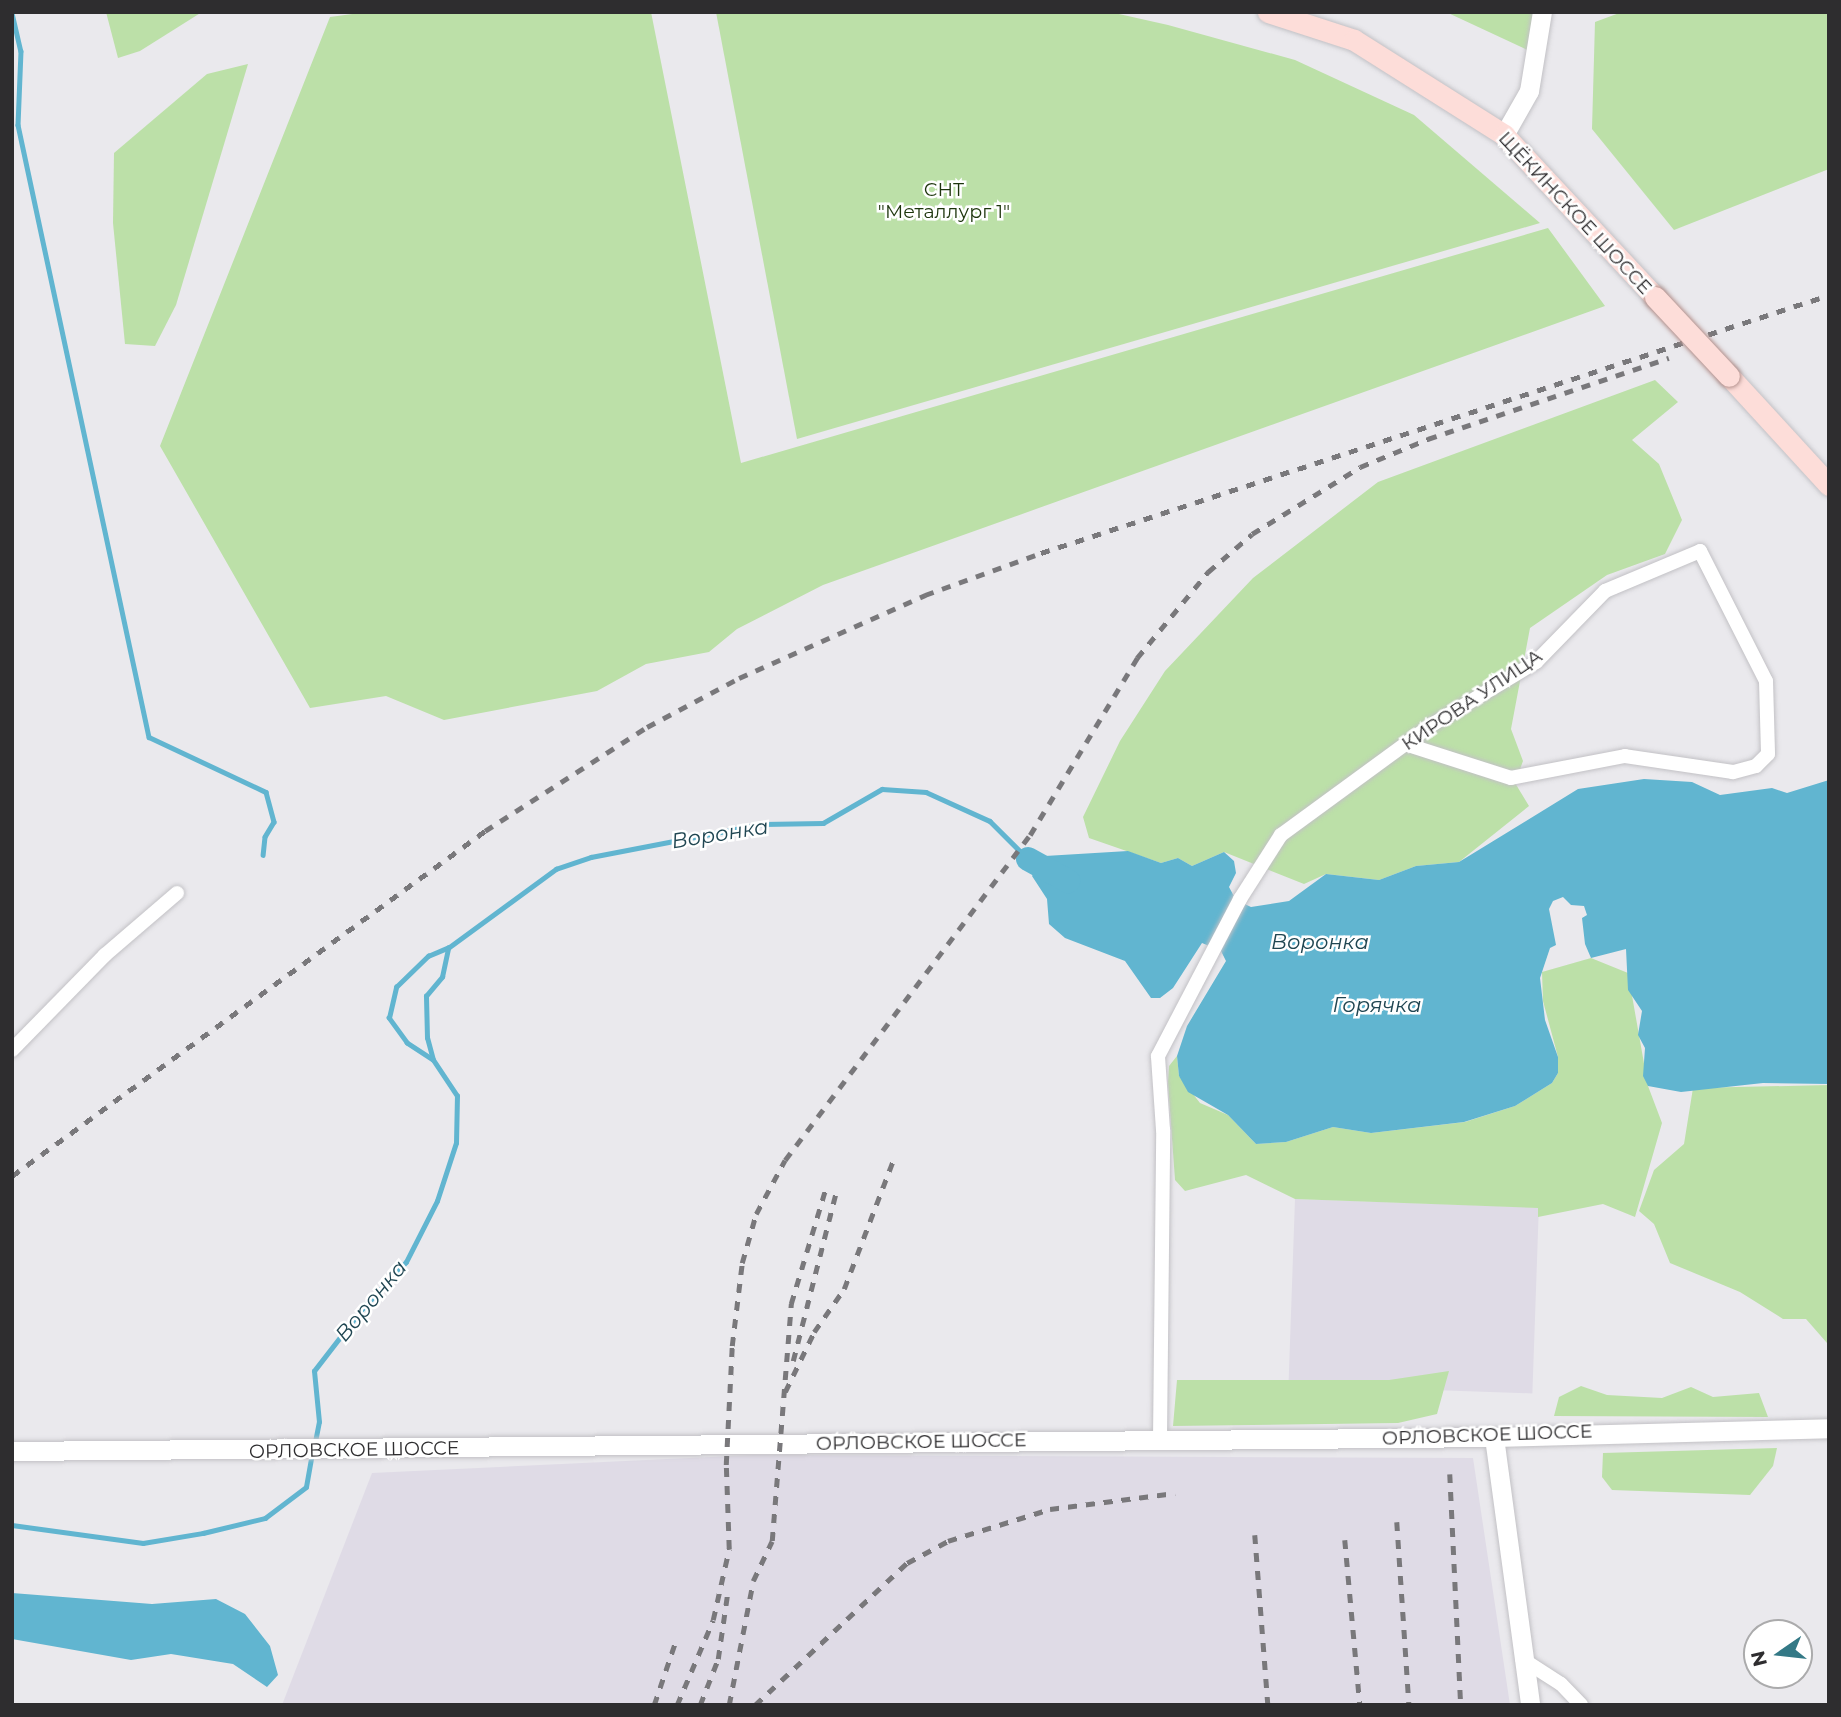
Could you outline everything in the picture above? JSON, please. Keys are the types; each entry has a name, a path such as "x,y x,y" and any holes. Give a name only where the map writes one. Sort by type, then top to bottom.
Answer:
{"main road":[{"name":"ЩЁКИНСКОЕ ШОССЕ","path":"1268,12 1354,40 1504,135 1829,485"},
{"path":"1504,135 1529,90 1542,12"},
{"name":"ОРЛОВСКОЕ ШОССЕ","path":"12,1451 1494,1437 1829,1428"},
{"path":"1494,1437 1530,1705"}],"street":[{"name":"КИРОВА УЛИЦА","path":"1160,1439 1163,1130 1158,1056 1240,899 1281,835 1405,744 1536,662 1605,591 1700,551 1766,681 1771,731 1768,754 1756,766 1734,772 1709,770 1668,759 1625,756 1511,778 1405,744"},
{"path":"12,1050 104,955 177,893"},
{"path":"1522,1659 1561,1684 1581,1705"}],"shaded area":[{"path":"1295,1199 1539,1208 1532,1393 1289,1385"},
{"path":"753,1455 1473,1458 1510,1705 282,1705 372,1473"}],"green space":[{"path":"106,12 202,12 140,51 118,58"},
{"path":"367,12 651,12 741,463 1548,228 1605,306 823,585 737,629 709,652 646,664 597,691 444,720 386,696 310,708 160,446 330,17"},
{"name":"СНТ \"Металлург 1\"","path":"716,12 1110,12 1168,25 1295,60 1414,115 1540,223 797,439"},
{"path":"1446,12 1542,12 1536,54"},
{"path":"1622,12 1829,12 1829,169 1674,230 1592,129 1595,22"},
{"path":"248,64 176,305 155,346 125,344 113,223 114,153 207,74"},
{"path":"1655,380 1678,402 1632,440 1659,464 1682,520 1665,554 1607,575 1530,628 1511,729 1523,761 1515,783 1529,806 1459,862 1416,866 1379,880 1326,874 1304,884 1224,852 1192,866 1178,858 1161,863 1089,838 1083,817 1120,741 1165,671 1253,578 1378,482"},
{"path":"1591,958 1628,973 1648,1086 1662,1123 1635,1217 1603,1204 1538,1217 1538,1208 1295,1199 1246,1175 1185,1191 1175,1180 1168,1082 1169,1066 1177,1056 1179,1076 1200,1103 1228,1115 1256,1144 1286,1142 1333,1127 1371,1133 1465,1122 1515,1106 1552,1083 1558,1073 1558,1057 1543,1001 1542,972"},
{"path":"1829,1085 1827,1343 1806,1319 1783,1319 1740,1292 1670,1263 1654,1224 1639,1211 1654,1170 1684,1144 1693,1088"},
{"path":"1449,1371 1437,1414 1398,1423 1173,1426 1177,1380 1389,1380"},
{"path":"1581,1386 1607,1395 1662,1398 1691,1387 1713,1397 1759,1393 1768,1417 1554,1416 1559,1397"},
{"path":"1777,1448 1773,1466 1750,1495 1612,1490 1602,1477 1603,1453"}],"water":[{"name":"Горячка","path":"1644,779 1692,782 1720,795 1772,788 1787,793 1829,780 1829,1084 1763,1083 1681,1092 1648,1086 1643,1076 1645,1048 1638,1035 1642,1011 1628,990 1626,949 1591,958 1585,944 1582,918 1587,915 1584,906 1571,905 1563,897 1553,901 1549,909 1556,945 1550,948 1540,978 1545,1020 1558,1057 1558,1073 1552,1083 1515,1106 1464,1122 1371,1133 1333,1127 1286,1142 1256,1144 1228,1115 1188,1092 1179,1076 1177,1056 1187,1026 1226,961 1221,951 1202,943 1173,988 1160,998 1151,998 1125,961 1065,938 1049,924 1047,899 1032,876 1045,856 1128,851 1161,863 1178,858 1192,866 1224,852 1234,861 1236,873 1229,887 1236,900 1251,907 1289,901 1326,874 1379,880 1416,866 1459,862 1578,789"},
{"path":"12,1593 152,1604 216,1599 245,1614 270,1646 278,1675 267,1687 233,1664 171,1654 131,1660 12,1639"}],"waterway":[{"path":"12,13 21,51 18,125 149,737 266,792 274,822 265,837 263,855"},
{"name":"Воронка","path":"315,1442 319,1422 314,1371 362,1309 406,1262 437,1201 456,1143 457,1096 433,1060 427,1038 426,996 442,977 448,948 556,869 591,857 763,824 823,823 882,789 926,792 990,821 1028,859"},
{"name":"Воронка","path":"1028,859 1068,881"},
{"path":"433,1060 407,1043 389,1018 396,987 428,956 447,948"},
{"name":"Воронка","path":"12,1525 143,1543 203,1533 265,1518 306,1487 312,1454"}],"railway":[{"path":"12,1176 485,831 647,727 739,678 925,595 1041,553 1829,295"},
{"path":"677,1705 713,1620 729,1549 726,1465 732,1346 742,1263 756,1214 785,1160 1030,835 1137,658 1208,572 1252,534 1360,467 1428,439 1669,358"},
{"path":"785,1392 814,1332 844,1289 893,1161"},
{"path":"729,1705 753,1581 772,1541 791,1304 827,1184"},
{"path":"793,1361 837,1188"},
{"path":"1450,1474 1461,1705"},
{"path":"755,1705 907,1563 948,1541 1050,1509 1175,1493"},
{"path":"1397,1522 1409,1705"},
{"path":"1255,1535 1268,1705"},
{"path":"1345,1540 1360,1705"},
{"path":"700,1705 718,1659 728,1590"},
{"path":"654,1705 676,1640"}]}
